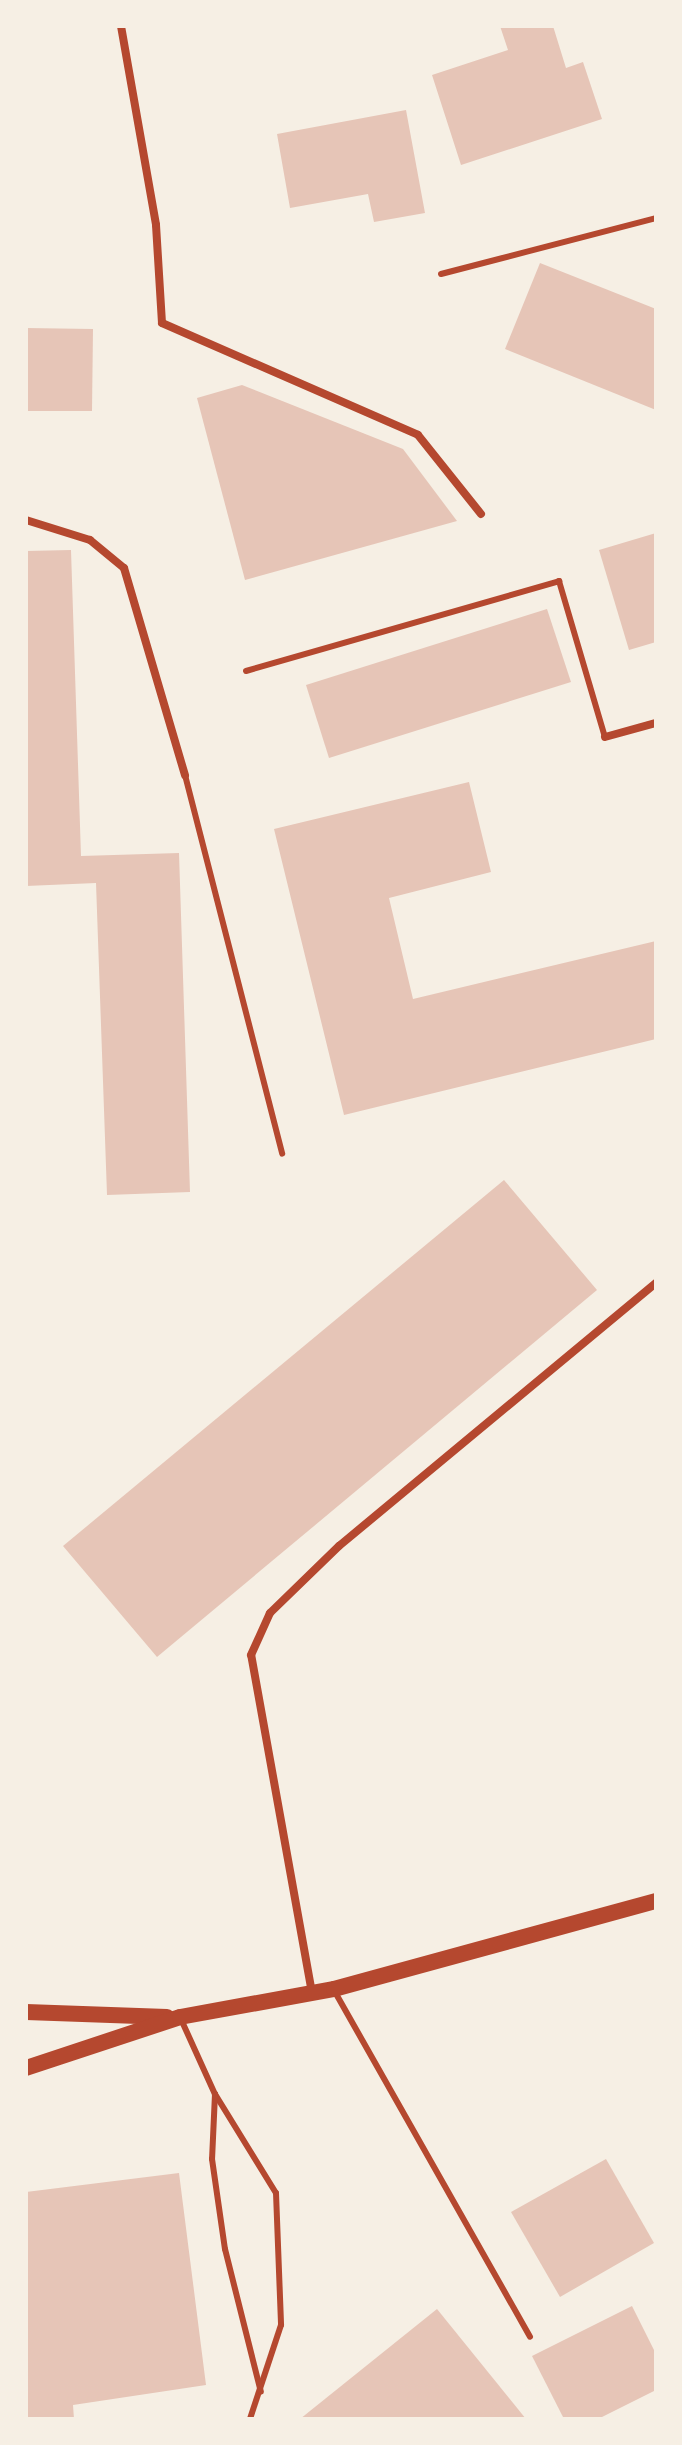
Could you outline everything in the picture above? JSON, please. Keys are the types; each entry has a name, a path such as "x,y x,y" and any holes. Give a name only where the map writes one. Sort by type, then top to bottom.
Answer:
{"main road":[{"path":"26,2068 180,2017 334,1989 656,1901"},
{"path":"26,2012 180,2017"}],"street":[{"path":"121,26 156,225 162,323 418,435 481,514"},
{"path":"26,520 90,540 124,568 185,775"},
{"path":"605,737 656,723"},
{"path":"312,1993 251,1655 270,1613 339,1546 656,1283"}],"lane":[{"path":"441,274 656,218"},
{"path":"246,671 559,581 605,737"},
{"path":"185,775 282,1154"},
{"path":"334,1989 530,2337"},
{"path":"180,2017 215,2094 276,2193 281,2325 250,2419"},
{"path":"215,2094 212,2159 223,2234 261,2392"}],"building":[{"path":"500,26 553,26 566,68 583,62 602,119 461,165 432,75 508,50"},
{"path":"406,110 425,213 374,222 368,194 290,208 277,134"},
{"path":"540,263 656,309 656,410 505,349"},
{"path":"26,328 93,329 92,411 26,411"},
{"path":"242,385 403,449 457,521 245,580 197,398"},
{"path":"656,533 656,642 629,650 599,550"},
{"path":"71,550 81,856 179,853 190,1192 107,1195 96,883 26,886 26,551"},
{"path":"547,609 571,682 329,758 306,685"},
{"path":"469,782 491,872 389,898 413,999 656,941 656,1039 344,1115 274,829"},
{"path":"504,1180 597,1290 157,1657 63,1546"},
{"path":"606,2159 654,2243 560,2297 511,2212"},
{"path":"179,2173 206,2385 73,2405 74,2419 26,2419 26,2192"},
{"path":"632,2306 656,2354 656,2390 598,2419 564,2419 532,2356"},
{"path":"437,2309 526,2419 300,2419"}]}
